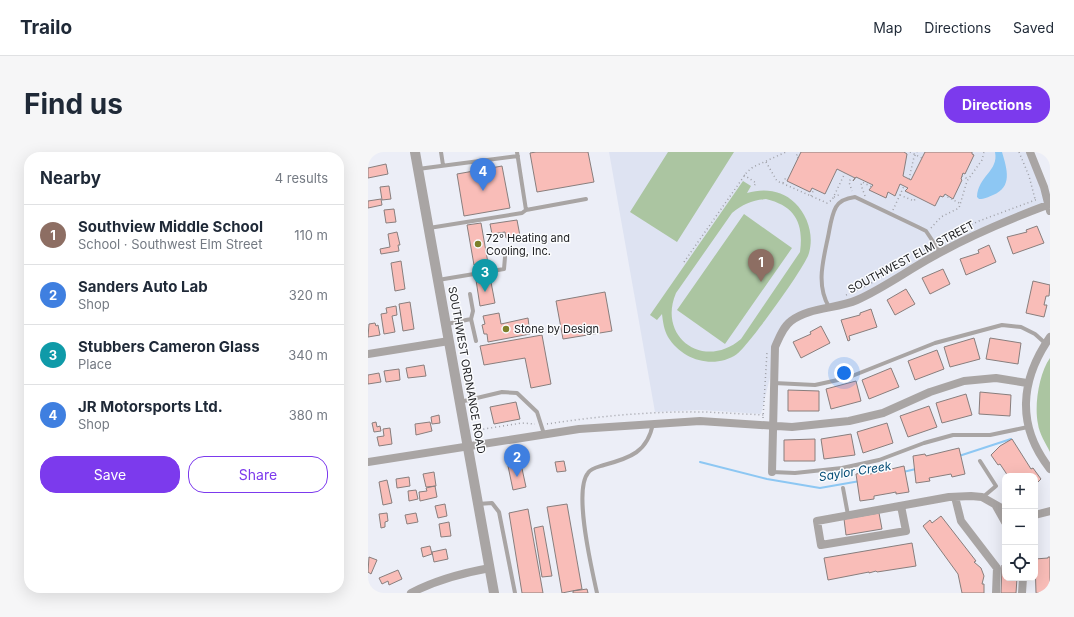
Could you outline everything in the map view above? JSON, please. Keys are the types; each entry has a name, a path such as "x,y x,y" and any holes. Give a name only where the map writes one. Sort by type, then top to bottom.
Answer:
{"street":[{"name":"SOUTHWEST ORDNANCE ROAD","path":"415,152 494,593"},
{"path":"1030,152 1049,207"},
{"name":"SOUTHWEST ELM STREET","path":"772,472 775,347 781,333 791,321 804,315 856,300 877,290 902,274 966,238 1038,208 1049,207"},
{"path":"1048,340 1034,362 1027,383 1026,400 1028,427 1033,444 1050,469"},
{"path":"368,354 449,341"},
{"path":"368,462 579,429 700,421 792,427 856,419 883,413 930,392 964,381 996,378 1027,383"},
{"path":"901,506 906,531 821,545 817,521 901,506 956,497 971,496 982,497 1003,509"},
{"path":"956,497 961,521 997,568 996,593"},
{"path":"996,506 1002,517"},
{"path":"1038,517 1050,511"},
{"path":"411,593 459,574 490,568"},
{"path":"1022,593 1023,581"}],"lane":[{"path":"441,152 443,166"},
{"path":"418,169 518,154 526,210"},
{"path":"829,308 822,290 821,271 832,220 836,207 842,201 855,197 918,227 926,232 940,252"},
{"path":"429,228 522,213 526,210 586,199"},
{"path":"438,280 504,269 505,256"},
{"path":"470,294 473,311 471,318 476,341"},
{"path":"446,324 471,318"},
{"path":"773,383 815,384 847,378 935,343 1002,325 1021,327 1048,340"},
{"path":"460,402 502,392 517,393 537,412 545,435"},
{"path":"597,593 588,549 582,498 583,482 588,473 594,468 628,457 641,450 651,436 653,423"},
{"path":"772,472 794,473 842,468 879,460 924,443 953,435 990,435 1028,427"},
{"path":"980,461 996,486 982,497"},
{"path":"843,488 848,516"},
{"path":"478,504 492,503 499,512 515,593"}],"path":[{"path":"684,262 744,175 753,167 786,152"},
{"path":"798,152 796,158 798,158"},
{"path":"910,152 922,158"},
{"path":"909,179 915,155 918,152"},
{"path":"929,229 940,217 956,210 961,204 968,179 980,163 984,152"},
{"path":"1019,152 1029,176 1038,208"},
{"path":"766,162 773,176 783,184 829,203 845,173"},
{"path":"744,175 756,183 754,186"},
{"path":"962,176 968,179"},
{"path":"783,184 785,179 787,180"},
{"path":"866,200 861,185 863,181 872,187"},
{"path":"892,212 904,186"},
{"path":"811,196 814,189"},
{"path":"900,195 914,201 916,197"},
{"path":"944,196 961,204"}],"shaded area":[{"path":"609,152 1030,152 1048,204 1009,220 877,290 804,315 781,333 761,414 700,410 655,412"}],"green space":[{"path":"668,152 734,152 677,242 630,212"},
{"path":"743,181 751,186 747,193 753,191 772,191 784,195 800,208 809,226 811,239 809,253 798,273 776,305 737,354 728,359 709,362 690,357 681,352 668,337 662,314 657,320 650,315","holes":["766,199 776,202 791,211 799,224 801,242 800,252 741,339 727,348 713,352 699,350 688,344 678,335 673,323 672,309 676,293 732,213 752,201"]},
{"path":"744,214 792,248 725,344 677,310"},
{"path":"1050,358 1050,452 1039,427 1037,417 1037,399 1040,381 1046,364"}],"water":[{"path":"995,152 1002,152 1007,171 1006,182 1004,187 999,192 986,198 979,199 977,197 978,190 994,164"}],"building":[{"path":"588,152 594,182 537,192 530,153"},
{"path":"801,152 904,152 907,154 903,176 911,180 925,152 972,152 974,155 965,174 963,173 962,180 953,199 945,194 943,197 940,196 935,206 905,191 908,188 900,184 895,196 888,192 886,198 869,190 873,185 856,177 853,181 855,178 837,169 825,194 812,188 810,192 787,181"},
{"path":"386,164 388,174 368,178 368,168"},
{"path":"502,166 510,208 464,216 457,174"},
{"path":"389,186 391,199 382,200 380,187"},
{"path":"381,199 382,205 368,208 368,201"},
{"path":"394,209 396,222 386,223 384,210"},
{"path":"517,220 520,236 506,238 505,232 492,234 490,224"},
{"name":"72° Heating and Cooling, Inc.","path":"481,223 488,263 474,265 467,225"},
{"path":"1037,226 1044,243 1013,254 1007,237 1027,232 1026,230"},
{"path":"397,232 400,245 398,245 399,251 381,254 380,249 390,247 388,234"},
{"path":"989,245 996,262 966,275 960,259 979,253 978,250"},
{"path":"401,261 405,289 395,291 391,263"},
{"path":"943,269 950,284 930,294 922,278"},
{"path":"490,277 495,303 480,306 476,280"},
{"path":"1033,281 1050,285 1049,296 1046,296 1044,305 1047,305 1044,317 1026,313"},
{"path":"906,289 915,304 895,315 887,300"},
{"path":"605,292 612,331 563,339 556,301"},
{"path":"410,302 414,329 403,331 399,304"},
{"path":"396,306 397,315 392,316 395,332 384,334 381,314 387,313 386,308"},
{"path":"871,309 877,327 849,336 850,340 848,341 841,320 860,315 860,313"},
{"name":"Stone by Design","path":"499,313 501,324 528,318 530,334 488,342 487,334 484,334 482,325 485,324 483,316"},
{"path":"375,323 376,326 378,325 380,335 368,337 369,324"},
{"path":"821,326 830,343 801,358 793,342 811,334 810,332"},
{"path":"542,335 551,384 531,388 525,358 484,365 480,346"},
{"path":"974,338 980,359 950,367 944,347"},
{"path":"990,338 1021,343 1018,364 986,359"},
{"path":"937,350 944,369 915,380 908,361"},
{"path":"424,365 426,376 408,378 406,368"},
{"path":"891,368 899,387 869,399 862,380"},
{"path":"399,369 400,380 386,382 384,371"},
{"path":"379,373 381,382 368,384 368,375"},
{"path":"856,381 861,401 831,409 826,389"},
{"path":"788,390 819,391 819,411 788,411"},
{"path":"980,392 1011,395 1010,416 979,414"},
{"path":"966,394 972,415 942,423 936,403"},
{"path":"516,402 520,419 494,424 490,407"},
{"path":"929,406 937,427 908,437 900,416"},
{"path":"439,415 440,423 432,424 431,417"},
{"path":"376,422 377,427 380,426 381,431 374,432 372,423"},
{"path":"430,422 432,431 416,435 415,424"},
{"path":"887,423 893,443 863,453 857,432"},
{"path":"390,428 392,444 379,446 377,437 384,436 383,429"},
{"path":"851,434 855,455 824,459 821,439"},
{"path":"815,439 815,461 784,461 784,440"},
{"path":"1012,439 1031,469 1033,468 1037,473 1006,473 991,455 1000,446"},
{"path":"959,448 965,474 952,477 951,474 929,478 930,481 916,483 913,456 925,454 926,456"},
{"path":"564,461 566,471 557,472 555,462"},
{"path":"521,464 526,487 513,490 508,466"},
{"path":"904,466 909,492 896,494 896,492 874,496 874,499 860,501 856,474 869,472 870,474"},
{"path":"434,472 436,486 426,487 423,474"},
{"path":"1038,475 1041,479 1038,482"},
{"path":"409,477 410,486 397,488 396,479"},
{"path":"387,480 392,503 383,505 379,482"},
{"path":"435,486 437,497 420,501 419,492 427,491 426,488"},
{"path":"416,490 418,499 409,501 408,491"},
{"path":"445,504 447,516 438,518 435,506"},
{"path":"567,504 582,589 562,593 547,507"},
{"path":"528,509 543,593 522,593 509,513"},
{"path":"387,513 388,521 385,522 385,527 381,528 379,514"},
{"path":"416,513 418,522 407,524 405,515"},
{"path":"879,513 882,529 846,535 844,519"},
{"path":"941,516 976,561 974,562 981,568 984,576 982,584 984,584 984,593 962,593 958,574 923,526 930,520 932,523"},
{"path":"449,522 451,536 441,537 439,524"},
{"path":"543,526 552,576 542,577 534,528"},
{"path":"912,543 916,566 869,572 828,580 824,558"},
{"path":"430,546 432,554 423,557 421,548"},
{"path":"446,549 448,559 434,562 432,552"},
{"path":"369,557 377,560 371,574 368,572"},
{"path":"1050,557 1050,593 1036,593 1036,581 1038,581 1038,559"},
{"path":"1002,565 1002,581 1017,581 1016,593 1001,593"},
{"path":"398,570 402,579 389,585 388,581 382,584 379,578"},
{"path":"587,589 588,593 573,593 573,591"}],"waterway":[{"name":"Saylor Creek","path":"959,456 1011,439"},
{"name":"Saylor Creek","path":"700,462 767,479 820,488 860,481"},
{"name":"Saylor Creek","path":"903,472 916,469"}],"place":[{"name":"JR Motorsports Ltd.","path":"483,191"},
{"name":"72° Heating and Cooling, Inc.","path":"478,244"},
{"name":"Southview Middle School","path":"761,282"},
{"name":"Stubbers Cameron Glass","path":"485,292"},
{"name":"Stone by Design","path":"506,329"},
{"name":"Sanders Auto Lab","path":"517,477"}]}
